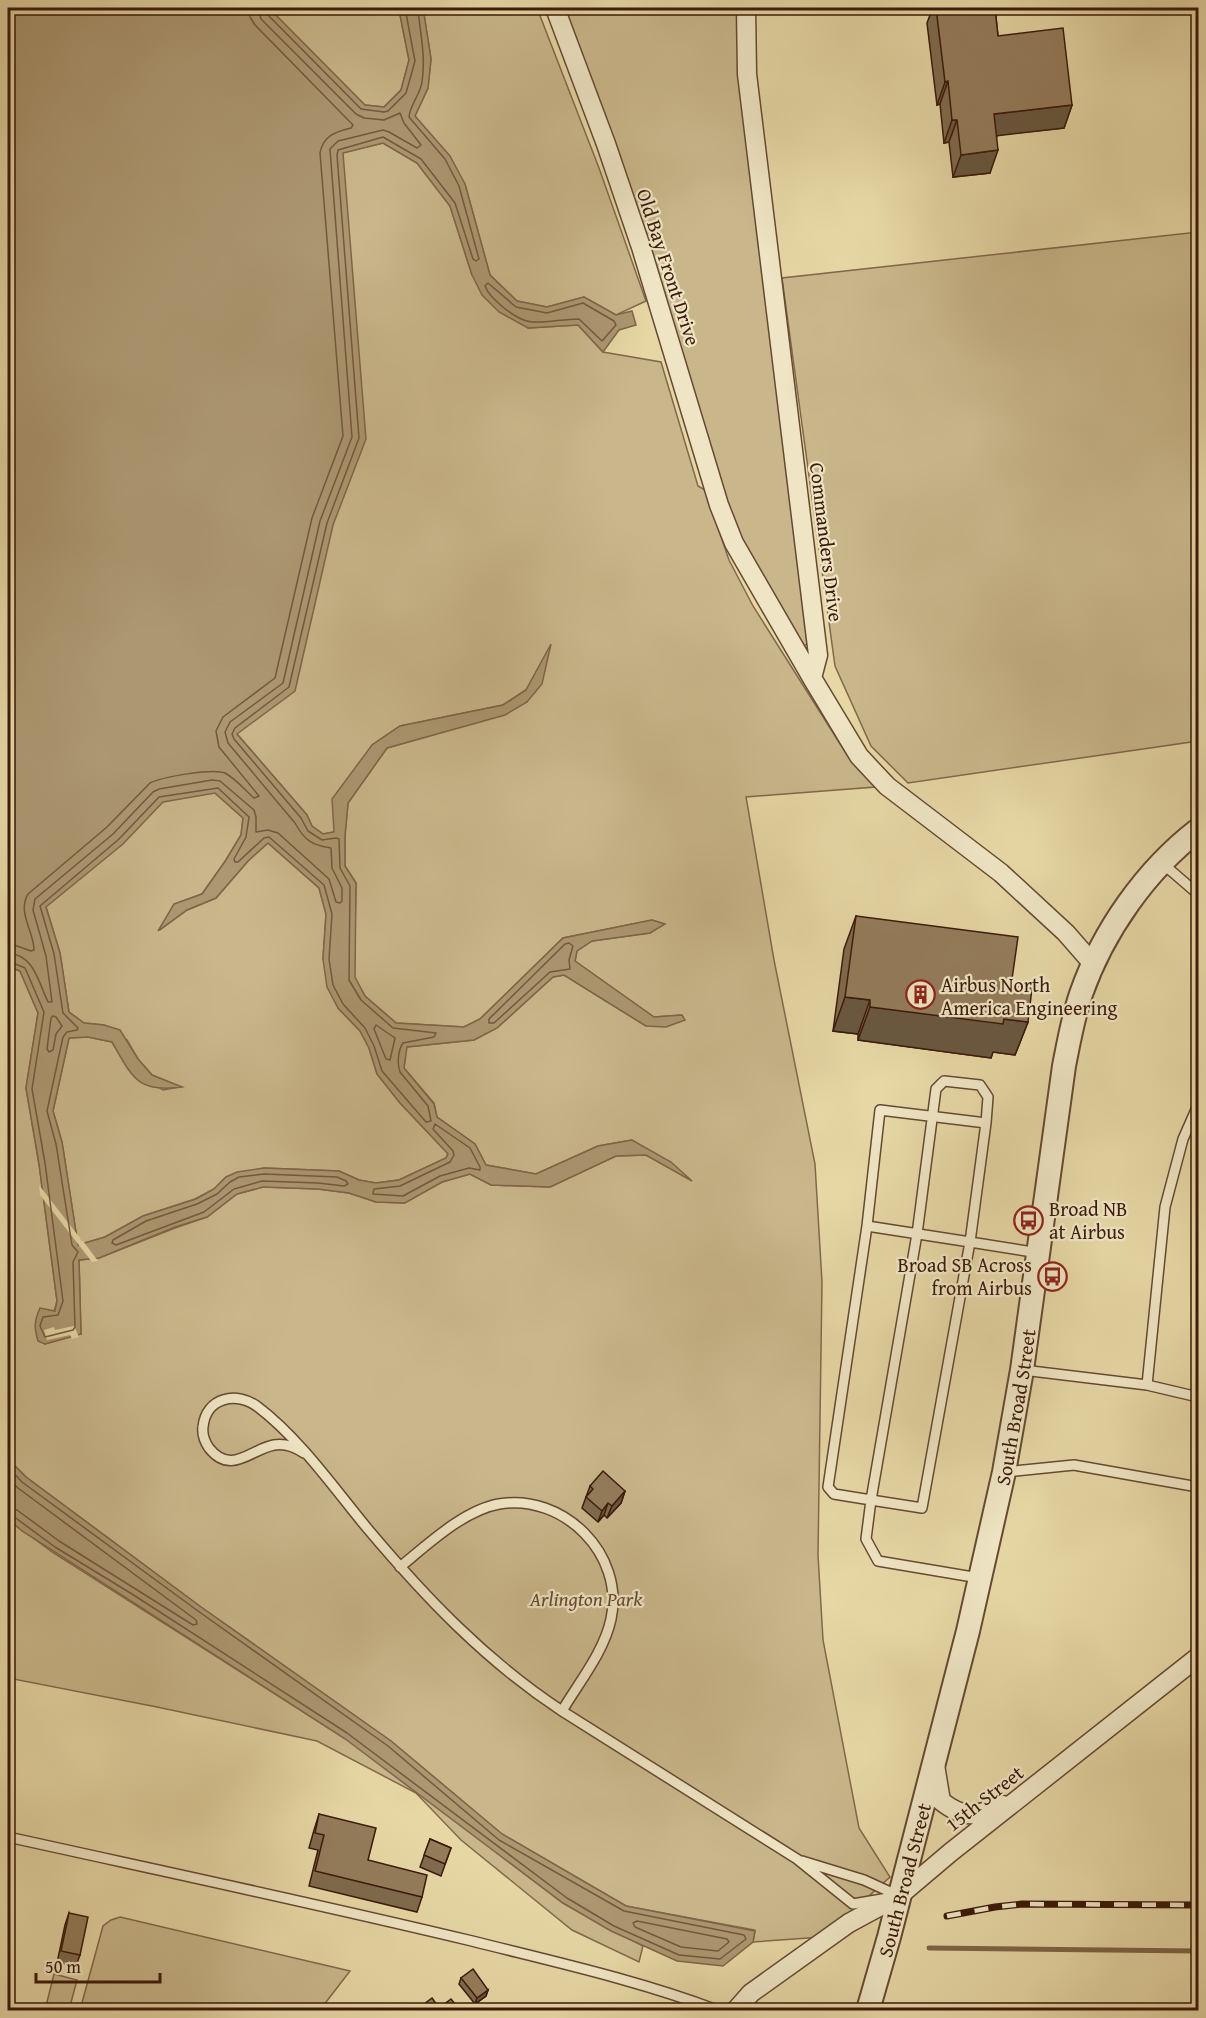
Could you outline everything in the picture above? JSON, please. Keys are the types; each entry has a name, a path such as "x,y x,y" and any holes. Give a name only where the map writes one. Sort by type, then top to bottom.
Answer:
{"street":[{"name":"Old Bay Front Drive","path":"555,8 606,144 637,236 720,505 734,543 812,678"},
{"name":"Commanders Drive","path":"746,8 747,74 818,655 812,678"},
{"path":"812,678 859,756 887,786 1001,873 1066,933 1094,965"},
{"name":"South Broad Street","path":"868,2010 934,1761 1004,1472 1022,1370 1064,1066 1074,1019 1094,965 1117,922 1133,898 1162,863 1198,830"},
{"name":"15th Street","path":"736,2010 751,1993 849,1923 899,1896 1021,1797 1195,1665"},
{"path":"934,1761 941,1801 965,1815 975,1815 1021,1797"}],"lane":[{"path":"1162,863 1198,894"},
{"path":"980,1578 879,1561 866,1539 872,1500 917,1234 933,1117 936,1089 944,1081 980,1084 988,1097 986,1124 970,1242 922,1508 872,1500 834,1494 828,1487 867,1226 880,1110 933,1117 986,1124"},
{"path":"1147,1385 1165,1207 1183,1139 1198,1105"},
{"path":"867,1226 1039,1253"},
{"path":"1022,1370 1147,1385 1198,1398"},
{"path":"304,1453 293,1446 277,1444 265,1447 244,1459 226,1459 212,1451 207,1444 203,1431 205,1418 216,1403 229,1398 250,1401 268,1414 304,1453 400,1567 469,1639 500,1666 562,1711 796,1859 853,1904 899,1896"},
{"path":"1004,1472 1074,1465 1198,1488"},
{"path":"400,1567 461,1521 479,1510 499,1504 518,1503 542,1506 576,1524 599,1551 606,1565 613,1599 606,1635 562,1711"},
{"path":"8,1837 417,1928 585,1968 680,1996 717,2010"},
{"path":"796,1859 864,1880 899,1896"}],"green space":[{"name":"Arlington Park","path":"43,8 397,8 409,60 401,90 384,107 365,105 342,153 383,143 417,163 450,206 472,275 528,328 578,325 603,352 661,362 698,486 705,490 729,560 753,606 849,758 875,787 746,797 774,960 815,1164 822,1282 818,1555 823,1640 859,1828 890,1877 823,1937 753,1942 755,1930 626,1906 502,1834 391,1741 201,1607 26,1477 8,1459 8,966 20,971 38,1013 26,1088 39,1164 57,1301 45,1344 81,1334 79,1260 99,1258 207,1217 237,1194 263,1187 318,1189 349,1193 376,1202 404,1203 442,1182 470,1174 491,1185 550,1187 616,1156 646,1155 690,1179 632,1140 598,1146 536,1174 486,1165 475,1144 437,1117 434,1103 404,1068 406,1047 474,1040 497,1028 553,977 564,975 646,1026 684,1020 681,1015 654,1017 575,961 577,951 592,941 650,933 664,924 652,920 563,938 480,1019 464,1027 396,1023 365,996 354,977 356,883 345,866 348,803 387,748 450,730 527,702 550,647 526,690 503,705 400,726 372,745 334,832 323,834 312,826 307,815 237,734 215,793 243,818 241,835 202,894 174,904 160,930 187,910 216,898 248,861 268,843 319,888 326,914 323,959 338,1008 360,1031 369,1048 377,1074 400,1103 448,1153 446,1158 399,1180 376,1183 359,1180 339,1171 264,1168 226,1177 214,1189 195,1199 143,1216 105,1237 78,1245 62,1142 53,1111 69,1038 88,1037 112,1042 128,1069 163,1090 180,1087 152,1075 138,1059 127,1040 104,1025 84,1023 69,1012 60,953 46,907"},
{"path":"423,8 537,8 599,168 646,301 616,315 584,297 547,307 517,301 490,275 465,184 415,116 428,88 431,59"},
{"path":"560,8 738,8 811,644 804,645 793,630 741,541"},
{"path":"1198,232 1198,741 908,783 871,746 835,666 782,278"},
{"path":"8,1519 52,1552 344,1738 379,1753 497,1853 563,1903 643,1946 639,1962 572,1930 461,1840 416,1793 317,1741 8,1678"},
{"path":"120,1917 350,1971 320,2010 80,2010 103,1926"},
{"path":"54,1974 77,1980 69,2010 45,2010"}],"water":[{"path":"8,8 269,8 365,105 384,107 401,90 409,60 397,8 423,8 431,59 428,88 415,116 450,156 465,184 490,275 517,301 547,307 584,297 616,315 632,311 636,325 619,330 603,352 578,325 528,328 499,312 482,295 472,275 450,206 417,163 383,143 343,153 366,439 333,525 295,691 237,734 307,815 312,826 323,834 334,832 332,799 372,745 400,726 503,705 526,690 551,644 542,684 527,702 505,715 387,748 348,803 345,866 356,883 355,977 365,996 396,1023 464,1027 480,1019 563,938 652,920 665,924 650,933 592,941 577,951 575,961 654,1017 682,1015 685,1020 666,1027 646,1026 564,975 553,977 497,1028 474,1040 407,1047 404,1068 434,1104 437,1117 475,1144 486,1165 536,1174 598,1146 632,1140 671,1162 692,1181 646,1155 616,1156 550,1187 491,1185 470,1174 442,1182 405,1203 376,1202 349,1193 318,1189 263,1187 237,1194 207,1217 175,1227 99,1258 79,1260 81,1334 45,1344 38,1341 35,1328 37,1317 40,1308 55,1311 57,1301 39,1164 26,1088 38,1013 20,971 8,966","holes":["215,793 243,818 241,835 202,894 174,904 158,931 187,910 216,898 248,861 268,843 319,888 326,914 323,959 327,987 338,1008 360,1031 369,1048 377,1074 400,1103 448,1154 446,1158 399,1180 376,1183 359,1180 339,1171 264,1168 237,1172 226,1177 214,1189 196,1199 143,1216 105,1237 78,1245 62,1142 53,1111 69,1038 88,1037 112,1042 125,1065 138,1080 155,1088 182,1087 152,1075 138,1059 120,1030 104,1025 84,1023 69,1012 60,953 46,907 123,844 163,802"]},
{"path":"8,1459 26,1477 201,1607 391,1741 502,1834 626,1906 755,1931 753,1942 723,1966 677,1961 611,1931 563,1903 344,1738 22,1531 8,1519"}],"pier":[{"path":"39,1185 98,1261 92,1262 40,1195"},
{"path":"74,1326 79,1337 72,1339 70,1335 47,1340 44,1330"}],"building":[{"path":"936,8 995,8 998,36 1063,28 1072,105 994,114 998,150 961,155 957,120 952,120 948,81 945,82"},
{"path":"856,916 1018,937 1011,986 1032,988 1028,1022 1004,1019 1003,1024 870,1007 870,1000 845,997"},
{"path":"603,1471 625,1491 612,1506 608,1503 602,1511 586,1497 593,1489 590,1486"},
{"path":"319,1814 376,1828 368,1860 427,1875 422,1897 315,1871 324,1835 315,1833"},
{"path":"430,1839 451,1848 445,1864 424,1855"},
{"path":"69,1913 88,1917 80,1955 61,1951"},
{"path":"473,1969 488,1990 477,1998 461,1978"},
{"path":"432,1998 439,2008 451,1999 460,2010 416,2010"}],"waterway":[{"path":"929,1948 1198,1951"}],"railway":[{"path":"947,1916 1022,1904 1198,1905"}],"place":[{"name":"Airbus North America Engineering","path":"920,995"},
{"name":"Broad NB at Airbus","path":"1028,1220"},
{"name":"Broad SB Across from Airbus","path":"1053,1276"}]}
